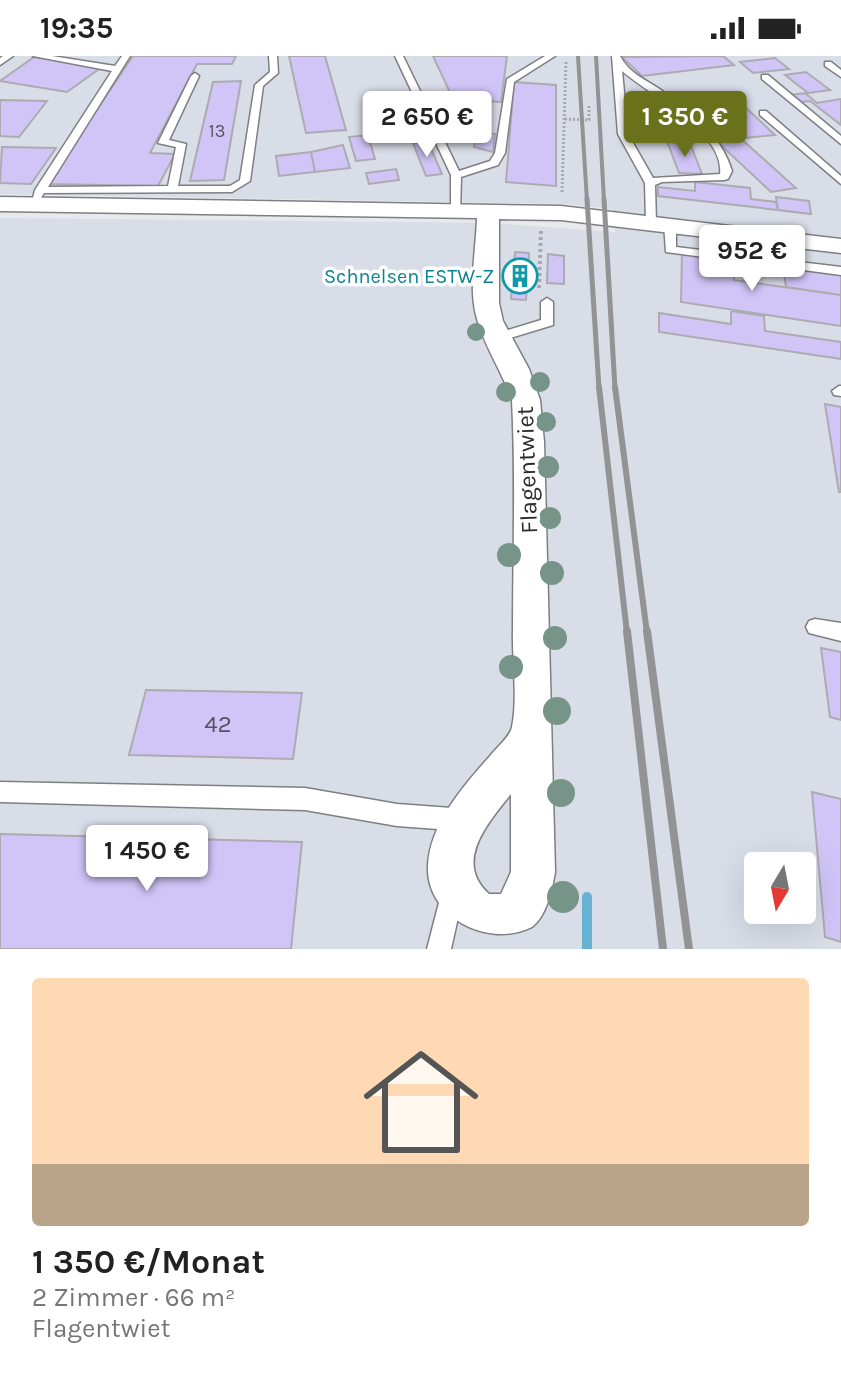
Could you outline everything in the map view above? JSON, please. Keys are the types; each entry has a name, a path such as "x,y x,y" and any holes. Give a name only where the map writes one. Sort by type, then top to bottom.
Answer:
{"street":[{"path":"0,204 36,197 561,213 841,246"},
{"name":"Flagentwiet","path":"453,889 467,909 483,918 510,914 527,899 533,872 527,414 515,369 497,338 486,303 488,211"},
{"path":"453,889 449,866 455,842 531,738"}],"lane":[{"path":"0,62 9,56"},
{"path":"37,56 117,69"},
{"path":"36,197 126,56"},
{"path":"36,197 232,189 245,181 259,85 274,73 273,56"},
{"path":"399,56 456,175 456,211"},
{"path":"456,175 494,163 500,153 510,81 551,56"},
{"path":"617,58 689,119 725,159 727,171 724,177 660,179 650,183"},
{"path":"617,58 623,134 650,183 670,250 841,271"},
{"path":"828,64 841,74"},
{"path":"172,191 181,144 163,143 195,76"},
{"path":"765,77 841,141"},
{"path":"763,113 841,181"},
{"path":"497,338 548,322 547,302"},
{"path":"815,627 841,632"},
{"path":"0,792 305,799 397,815 469,820"},
{"path":"439,949 453,889"}],"path":[{"path":"561,213 566,56"},
{"path":"565,119 589,120 589,106"},
{"path":"541,235 539,288 547,302"}],"shaded area":[{"path":"0,56 841,56 841,949 0,949 0,218 491,223 615,232 613,209 568,204 0,194"}],"building":[{"path":"133,56 236,56 232,64 197,64 150,153 175,154 158,186 47,184"},
{"path":"289,56 325,56 346,130 306,133"},
{"path":"433,56 507,56 501,102 453,99"},
{"path":"723,56 734,65 642,76 622,57"},
{"path":"34,57 102,67 67,92 0,81"},
{"path":"775,58 789,69 753,73 740,62"},
{"path":"806,72 830,90 808,93 785,75"},
{"path":"241,81 224,180 190,181 213,82"},
{"path":"514,82 556,85 556,186 506,182"},
{"path":"688,93 699,102 682,105 671,96"},
{"path":"805,93 817,103 841,99 841,125 810,101 800,102 791,95"},
{"path":"453,99 475,101 487,126 468,129"},
{"path":"0,100 47,101 19,137 0,136"},
{"path":"703,105 796,188 771,192 681,108"},
{"path":"744,106 775,135 745,138 716,110"},
{"path":"653,107 665,108 672,127 659,127"},
{"path":"476,133 495,134 493,152 474,147"},
{"path":"368,135 375,159 356,161 349,137"},
{"path":"667,141 691,146 702,174 679,173"},
{"path":"428,142 442,174 426,176 413,143"},
{"path":"343,145 350,168 315,172 311,152"},
{"path":"2,147 56,148 31,184 0,183"},
{"path":"311,152 315,172 279,176 276,156"},
{"path":"396,169 399,180 369,184 366,173"},
{"path":"695,182 750,188 751,199 776,202 778,210 658,196 658,187 695,191"},
{"path":"776,197 809,201 811,214 778,210"},
{"name":"Schnelsen ESTW-Z","path":"515,252 529,253 526,300 511,299"},
{"path":"682,253 733,260 734,280 841,295 841,326 681,302"},
{"path":"548,254 564,256 564,284 547,283"},
{"path":"783,267 841,275 841,295 786,287"},
{"path":"731,311 764,316 765,331 841,342 841,359 659,332 659,313 731,324"},
{"path":"825,404 841,407 841,492 839,492"},
{"path":"821,648 841,652 841,720 830,717"},
{"path":"146,690 302,693 293,759 129,755"},
{"path":"812,792 841,799 841,942 825,937"},
{"path":"0,834 302,842 291,949 0,949"}],"waterway":[{"path":"587,897 587,949"}],"railway":[{"path":"578,56 587,201"},
{"path":"596,56 604,201"},
{"path":"587,199 599,389"},
{"path":"604,199 615,389"},
{"path":"599,387 627,633"},
{"path":"615,387 647,633"},
{"path":"627,631 663,949"},
{"path":"647,631 689,949"}],"place":[{"name":"Schnelsen ESTW-Z","path":"520,276"}]}
